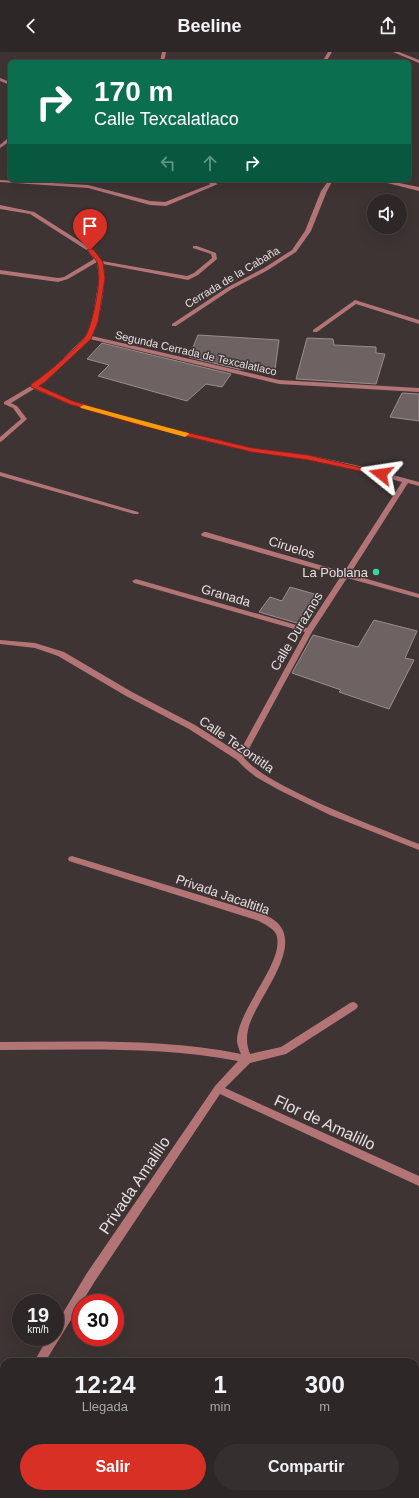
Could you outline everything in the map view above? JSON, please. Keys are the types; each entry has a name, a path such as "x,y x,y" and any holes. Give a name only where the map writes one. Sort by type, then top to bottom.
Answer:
{"street":[{"path":"395,52 419,62"},
{"path":"0,147 8,141"},
{"path":"0,182 38,182 88,187 150,203 166,204 216,184 209,182"},
{"name":"Cerrada de la Cabaña","path":"174,325 230,288 266,269 294,251 308,231 324,191 330,182"},
{"path":"388,182 419,188"},
{"path":"0,207 32,213 90,250 99,261 102,278 95,322 89,337 43,380 3,402"},
{"path":"0,272 58,280 66,278 99,261 188,278 196,274 215,258 214,253 195,247"},
{"path":"315,331 355,302 419,322"},
{"name":"Segunda Cerrada de Texcalatlaco","path":"89,337 278,382 419,390"},
{"path":"33,386 71,403 142,424 252,450 308,458 419,484"},
{"path":"0,440 24,419 15,407 3,402"},
{"path":"0,474 136,513"},
{"name":"Calle Duraznos","path":"240,758 309,631 406,481"},
{"name":"Ciruelos","path":"204,534 419,596"},
{"name":"Granada","path":"136,581 309,631"},
{"name":"Calle Tezontitla","path":"0,642 35,646 61,654 129,694 192,727 240,758 260,776 314,805 419,847"},
{"name":"Privada Jacaltitla","path":"72,859 262,918 275,926 281,935 281,948 263,989 250,1011 244,1028 242,1041 248,1059"},
{"path":"0,1046 120,1046 211,1052 248,1059 283,1050 353,1006"},
{"name":"Privada Amalillo","path":"64,1321 91,1277 218,1089 248,1059"},
{"name":"Flor de Amalillo","path":"218,1089 419,1181"},
{"name":"Privada Amalillo","path":"41,1358 49,1346"}],"building":[{"path":"198,335 279,340 275,370 238,369 189,357"},
{"path":"307,338 333,339 334,345 376,347 376,353 385,354 376,384 296,379"},
{"path":"102,343 231,374 222,387 206,384 187,401 98,376 109,365 87,359"},
{"path":"402,393 419,394 419,421 390,417"},
{"path":"290,587 318,595 300,624 259,612 270,597 282,601"},
{"path":"374,620 417,631 405,658 414,660 389,709 339,692 341,690 292,673 313,635 358,647"}],"slow traffic":[{"path":"84,407 130,421 185,434"}],"place":[{"name":"La Poblana","path":"376,572"}],"route":[{"path":"90,250 100,262 102,278 95,322 89,337 43,380 33,386 71,403 142,424 252,450 308,458 381,474"}]}
